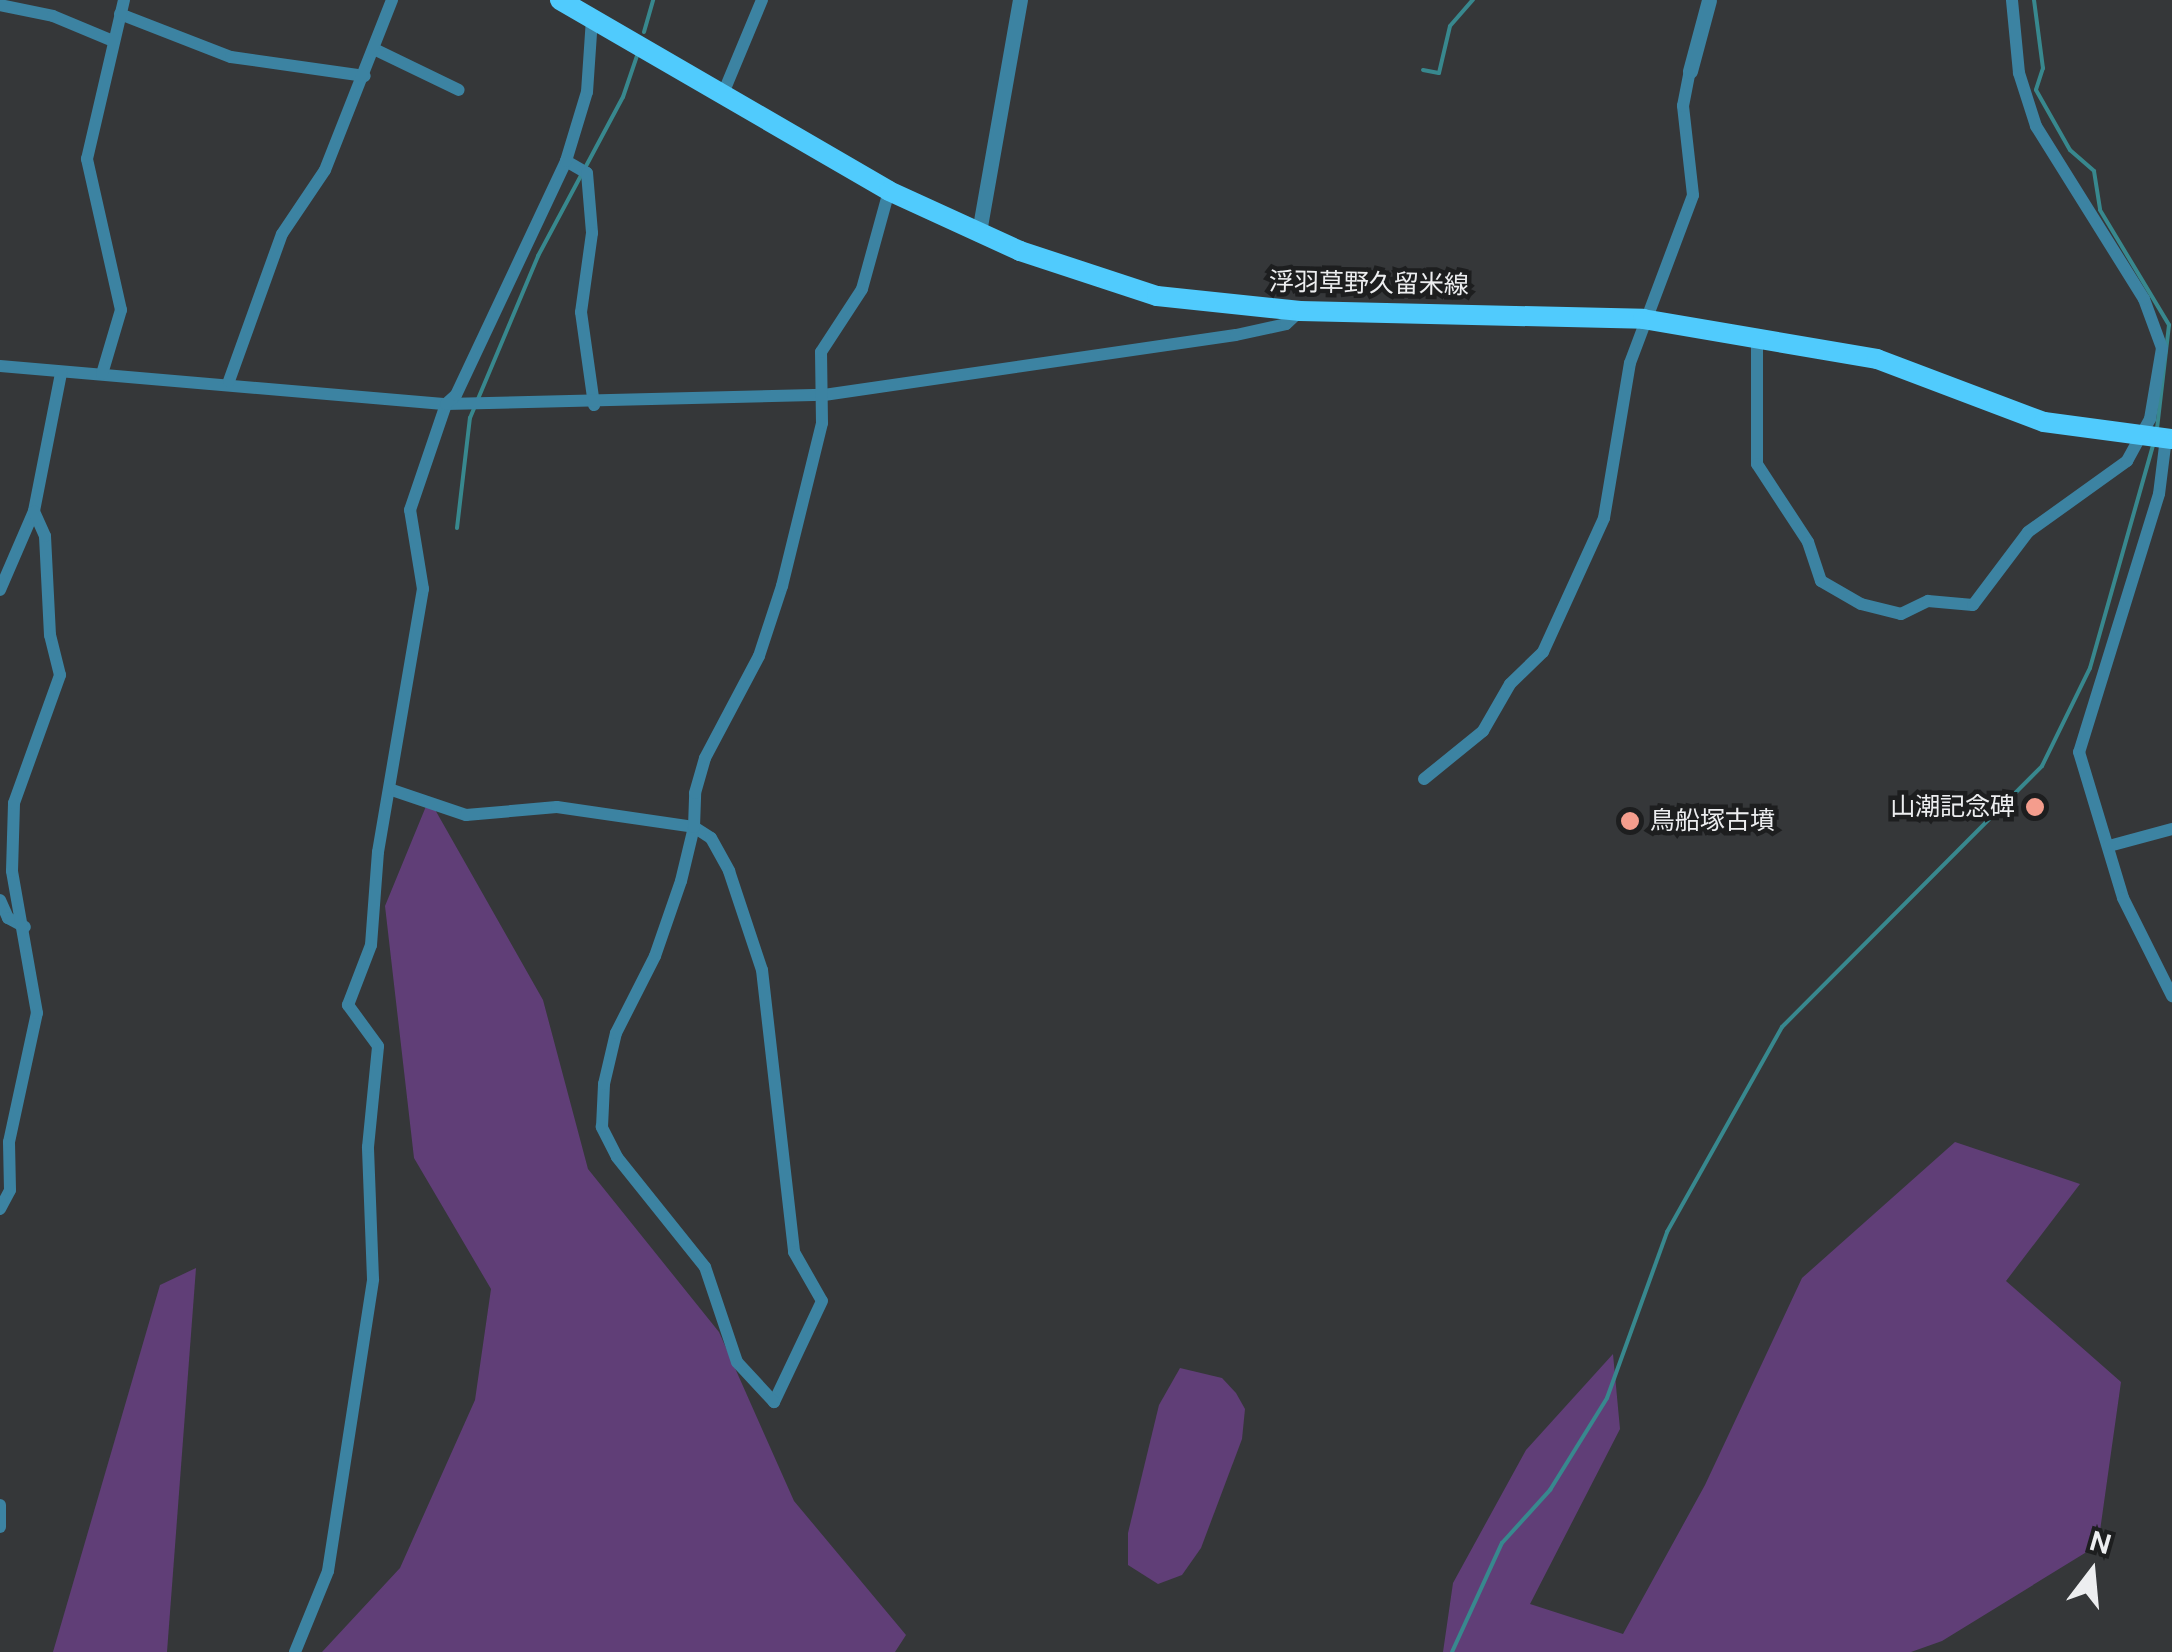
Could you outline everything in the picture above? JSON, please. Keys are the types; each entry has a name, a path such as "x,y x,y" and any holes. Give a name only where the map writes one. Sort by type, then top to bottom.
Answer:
{"main road":[{"name":"浮羽草野久留米線","path":"560,0 588,11 722,96 889,190 979,232 1157,296 1300,312 1643,320 1899,365 2044,422 2161,438"}],"street":[{"path":"102,374 120,310 88,159 107,95 113,41 124,0"},
{"path":"229,381 282,234 324,170 365,76 392,0"},
{"path":"722,96 762,0"},
{"path":"979,232 1020,0"},
{"path":"1424,779 1483,731 1510,684 1543,652 1604,518 1643,320 1693,196 1683,106 1710,0"},
{"path":"2012,0 2019,73 2036,126 2144,298 2167,343 2159,494 2079,752 2123,898 2172,996"},
{"path":"0,5 53,16 113,41"},
{"path":"588,11 587,92 577,168 592,233 581,312 594,404"},
{"path":"120,14 231,57 365,76"},
{"path":"374,49 459,90"},
{"path":"296,1652 328,1571 373,1278 368,1147 378,1046 348,1005 371,946 378,852 392,790 423,589 410,510 446,404 456,395 577,168"},
{"path":"392,790 466,815 557,807 694,827 710,838 729,871 762,970 794,1252 822,1301 774,1402 738,1362 706,1267 661,1218 602,1127 616,1033 655,956 694,827 705,758 760,656 805,506 824,395 821,352 862,289 889,190"},
{"path":"0,366 229,381 446,404 594,404 824,395 1236,334 1286,324 1300,312"},
{"path":"1757,337 1757,464 1808,542 1820,581 1832,592 1901,614 1928,601 1972,605 2028,532 2102,484 2161,438"},
{"path":"0,590 34,510 61,373"},
{"path":"0,1209 10,1190 9,1142 37,1013 20,949 24,927 12,872 14,804 60,675 50,634 45,536 34,510"},
{"path":"2108,846 2172,829"},
{"path":"0,900 8,918 24,927"},
{"path":"0,1506 0,1527"}],"shaded area":[{"path":"429,799 543,1000 588,1169 719,1332 794,1501 906,1635 895,1652 322,1652 400,1568 475,1400 491,1289 414,1158 385,906"},
{"path":"1955,1142 2080,1184 2006,1281 2121,1382 2098,1545 1942,1641 1911,1652 1443,1652 1453,1583 1526,1450 1613,1354 1620,1429 1530,1604 1623,1634 1705,1485 1802,1278"},
{"path":"196,1268 167,1652 53,1652 160,1285"},
{"path":"1180,1368 1222,1378 1236,1393 1245,1409 1242,1439 1201,1548 1182,1575 1158,1584 1128,1565 1128,1533 1159,1405"}],"waterway":[{"path":"644,32 653,0"},
{"path":"1423,70 1439,73 1450,26 1473,0"},
{"path":"2034,0 2043,68 2036,90 2070,150 2094,171 2100,210 2169,325 2157,428"},
{"path":"457,528 470,418 538,256 623,97 638,53"},
{"path":"1452,1652 1502,1543 1550,1490 1607,1398 1667,1232 1782,1027 2042,766 2090,668 2154,442"}],"place":[{"name":"山潮記念碑","path":"2035,807"},
{"name":"鳥船塚古墳","path":"1630,821"}]}
